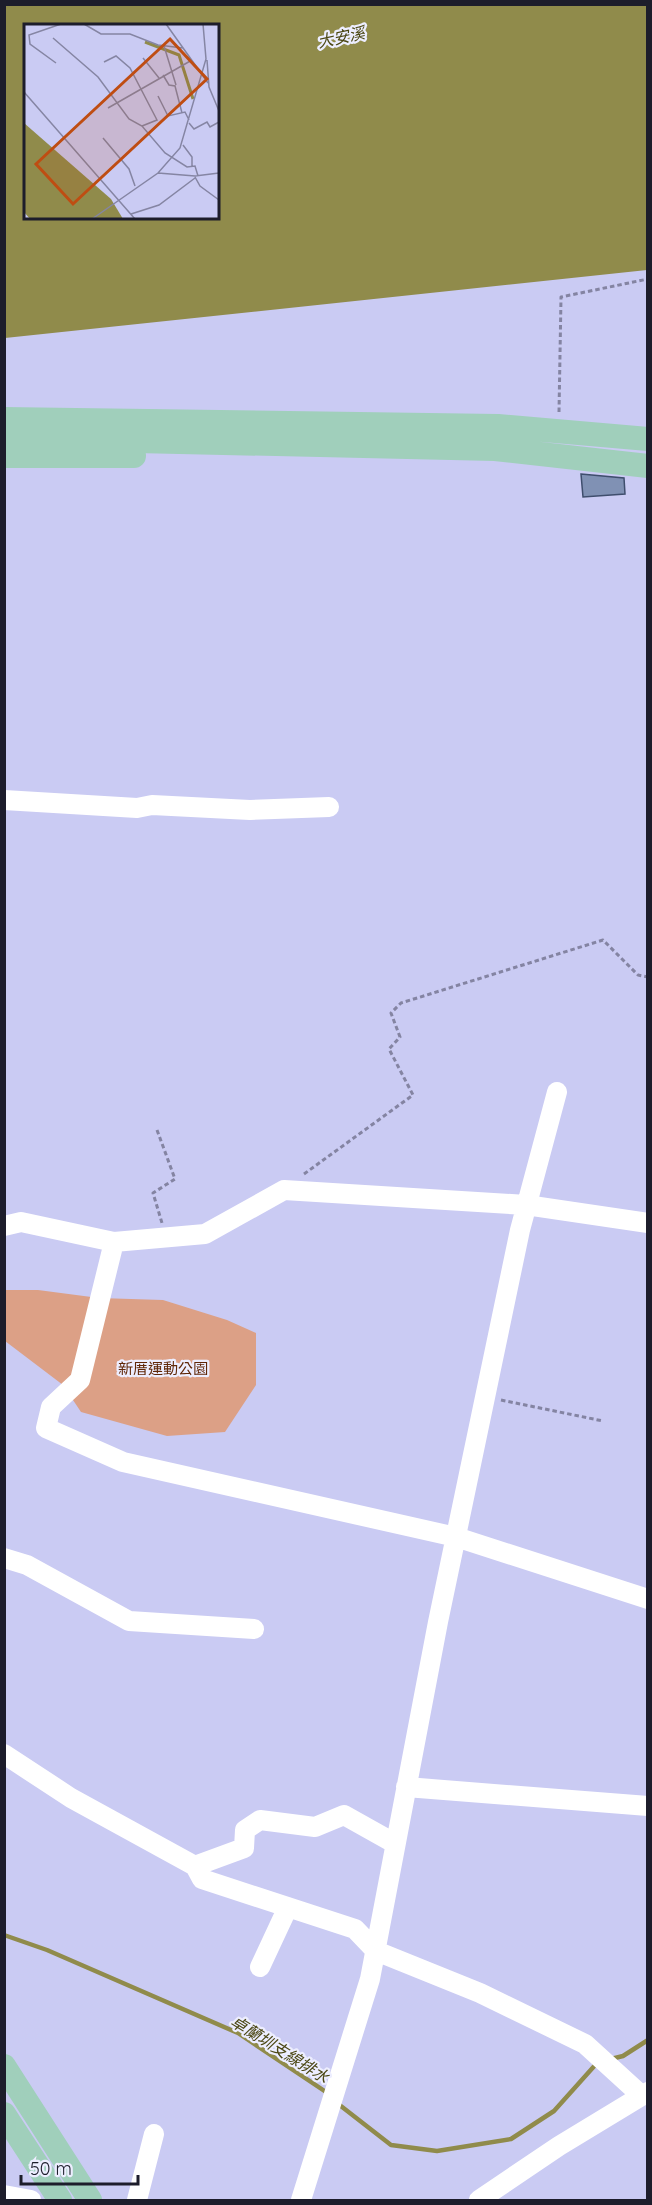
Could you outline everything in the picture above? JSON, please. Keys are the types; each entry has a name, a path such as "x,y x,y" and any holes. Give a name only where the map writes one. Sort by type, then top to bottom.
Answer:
{"main road":[{"path":"4,419 495,449 648,466"},
{"path":"4,438 182,431 498,426 648,439"},
{"path":"4,456 146,456 182,431"},
{"path":"4,2066 90,2200"},
{"path":"5,2114 60,2200"}],"street":[{"path":"4,800 137,808 152,805 250,810 329,807"},
{"path":"301,2200 363,2002 376,1951 405,1787 485,1397 526,1205 557,1092"},
{"path":"4,1226 21,1222 114,1242 205,1234 284,1190 526,1205 648,1223"},
{"path":"114,1242 80,1380 51,1407 46,1428 123,1462 456,1536 648,1599"},
{"path":"4,1558 27,1565 129,1622 254,1629"},
{"path":"4,1754 71,1798 195,1866 202,1879 355,1929 376,1951 480,1993 585,2044 645,2094 559,2146 479,2200"},
{"path":"405,1787 648,1806"},
{"path":"195,1866 244,1848 245,1830 261,1820 315,1827 344,1815 394,1843"},
{"path":"260,1967 288,1907"},
{"path":"137,2200 154,2134"},
{"path":"4,2195 31,2200"}],"path":[{"path":"559,431 561,297 648,279"},
{"path":"284,1190 327,1156 413,1095 389,1049 400,1037 391,1013 401,1003 603,940 638,975 648,977"},
{"path":"157,1130 175,1179 153,1193 166,1237"},
{"path":"485,1397 603,1421"}],"green space":[{"name":"新厝運動公園","path":"4,1290 38,1290 99,1298 163,1300 227,1320 256,1333 256,1385 225,1432 167,1436 81,1412 63,1385 5,1341"}],"water":[{"name":"大安溪","path":"4,5 647,5 647,270 5,338"}],"building":[{"path":"581,474 624,478 625,494 583,497"}],"waterway":[{"name":"卓蘭圳支線排水","path":"4,1935 47,1950 238,2033 329,2094"},
{"name":"卓蘭圳支線排水","path":"611,2059 623,2056 648,2040"},
{"name":"卓蘭圳支線排水","path":"337,2103 391,2145 437,2151 511,2139 554,2111 597,2063"}]}
